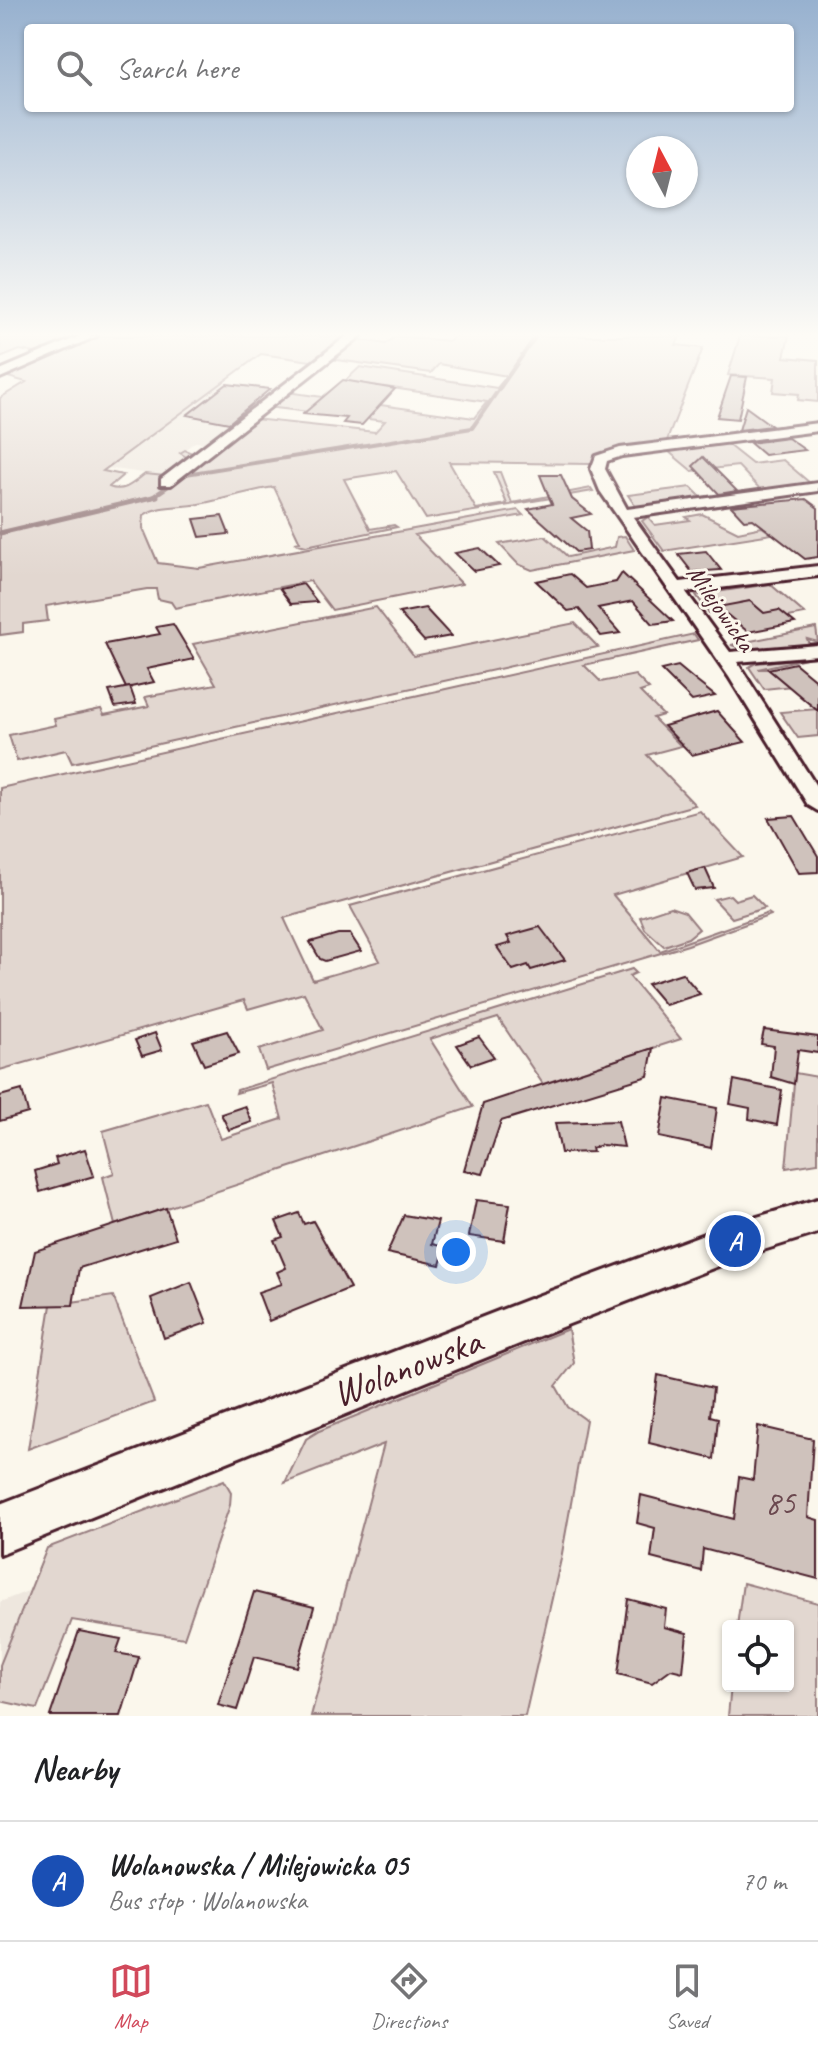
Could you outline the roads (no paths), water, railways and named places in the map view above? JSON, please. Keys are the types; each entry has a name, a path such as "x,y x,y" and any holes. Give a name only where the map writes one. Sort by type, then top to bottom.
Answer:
{"street":[{"path":"166,482 251,416"},
{"name":"Milejowicka","path":"817,800 725,658 603,484 598,469 601,459 620,452 818,427"},
{"path":"624,514 818,487"},
{"path":"675,588 818,571"},
{"path":"725,658 818,650"},
{"name":"Wolanowska","path":"0,1529 548,1312 735,1241 818,1216"}],"waterway":[{"path":"152,497 186,474 472,428 480,416"},
{"path":"152,497 157,496"},
{"path":"0,533 152,497"}],"place":[{"name":"Wolanowska / Milejowicka 05","path":"735,1241"}]}
